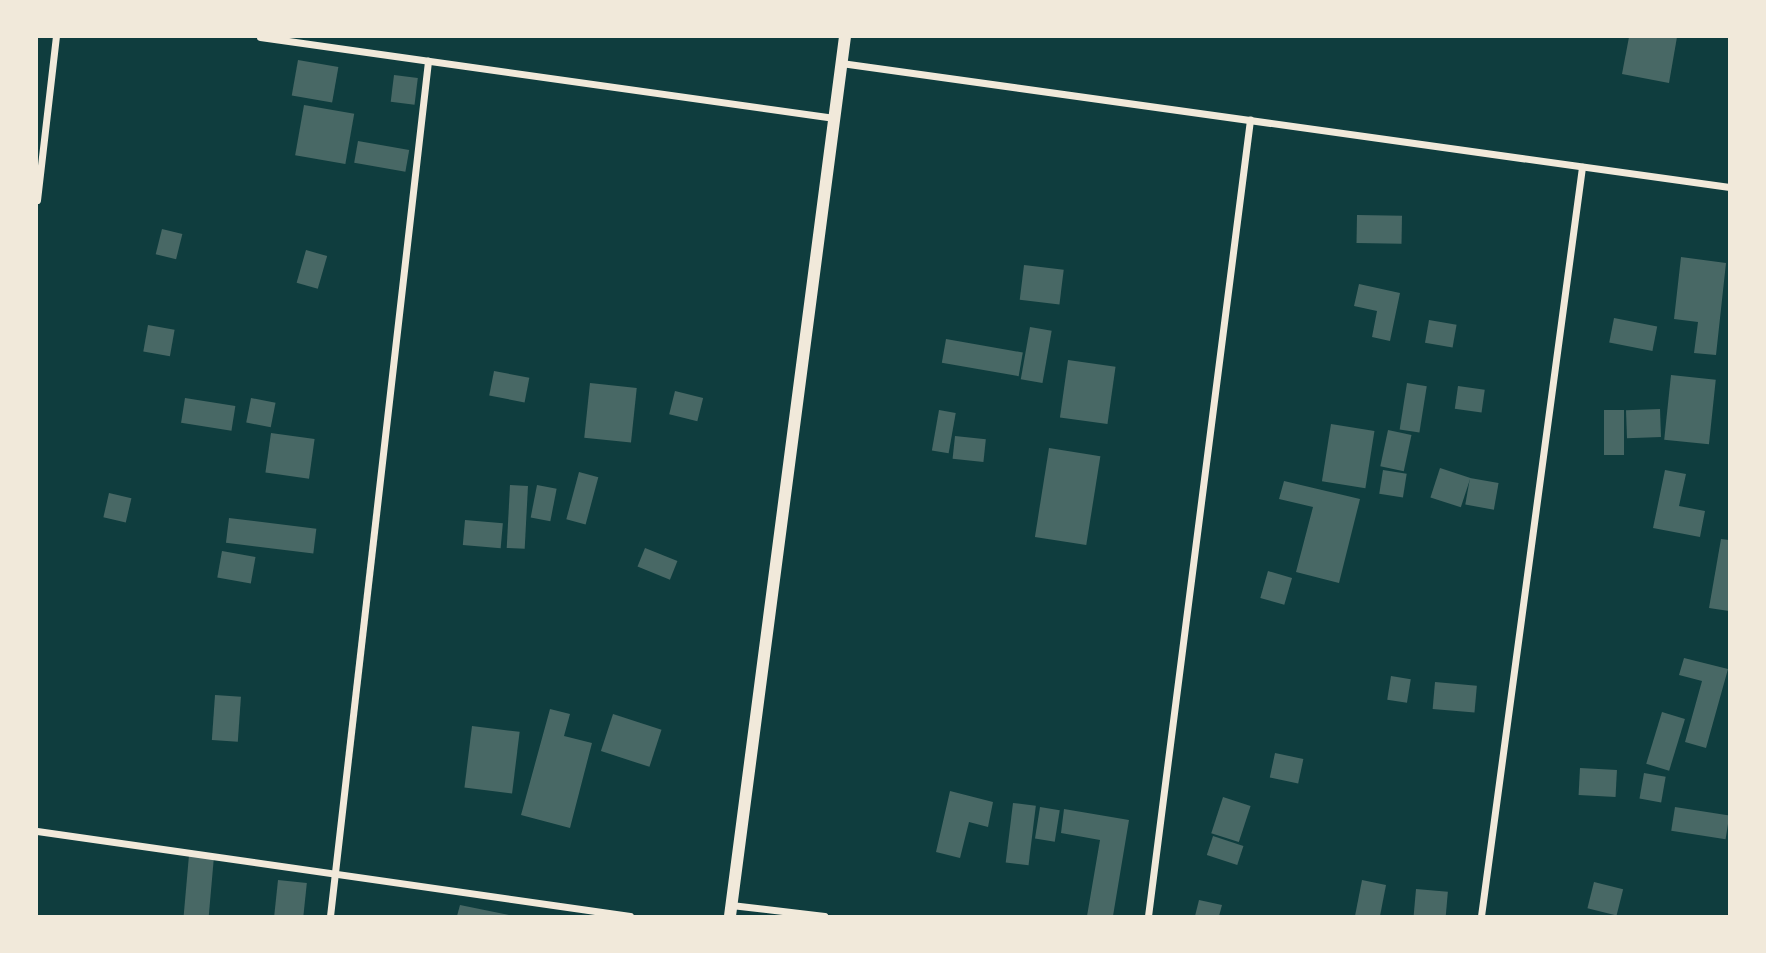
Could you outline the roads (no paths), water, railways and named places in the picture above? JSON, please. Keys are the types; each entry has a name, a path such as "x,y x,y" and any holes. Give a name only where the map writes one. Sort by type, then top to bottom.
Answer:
{"street":[{"path":"37,200 56,37"},
{"path":"260,37 834,118"},
{"path":"824,916 731,911 845,37"},
{"path":"330,916 428,61"},
{"path":"841,63 1729,187"},
{"path":"1148,916 1250,120"},
{"path":"1481,916 1582,167"},
{"path":"37,831 630,916"}]}
